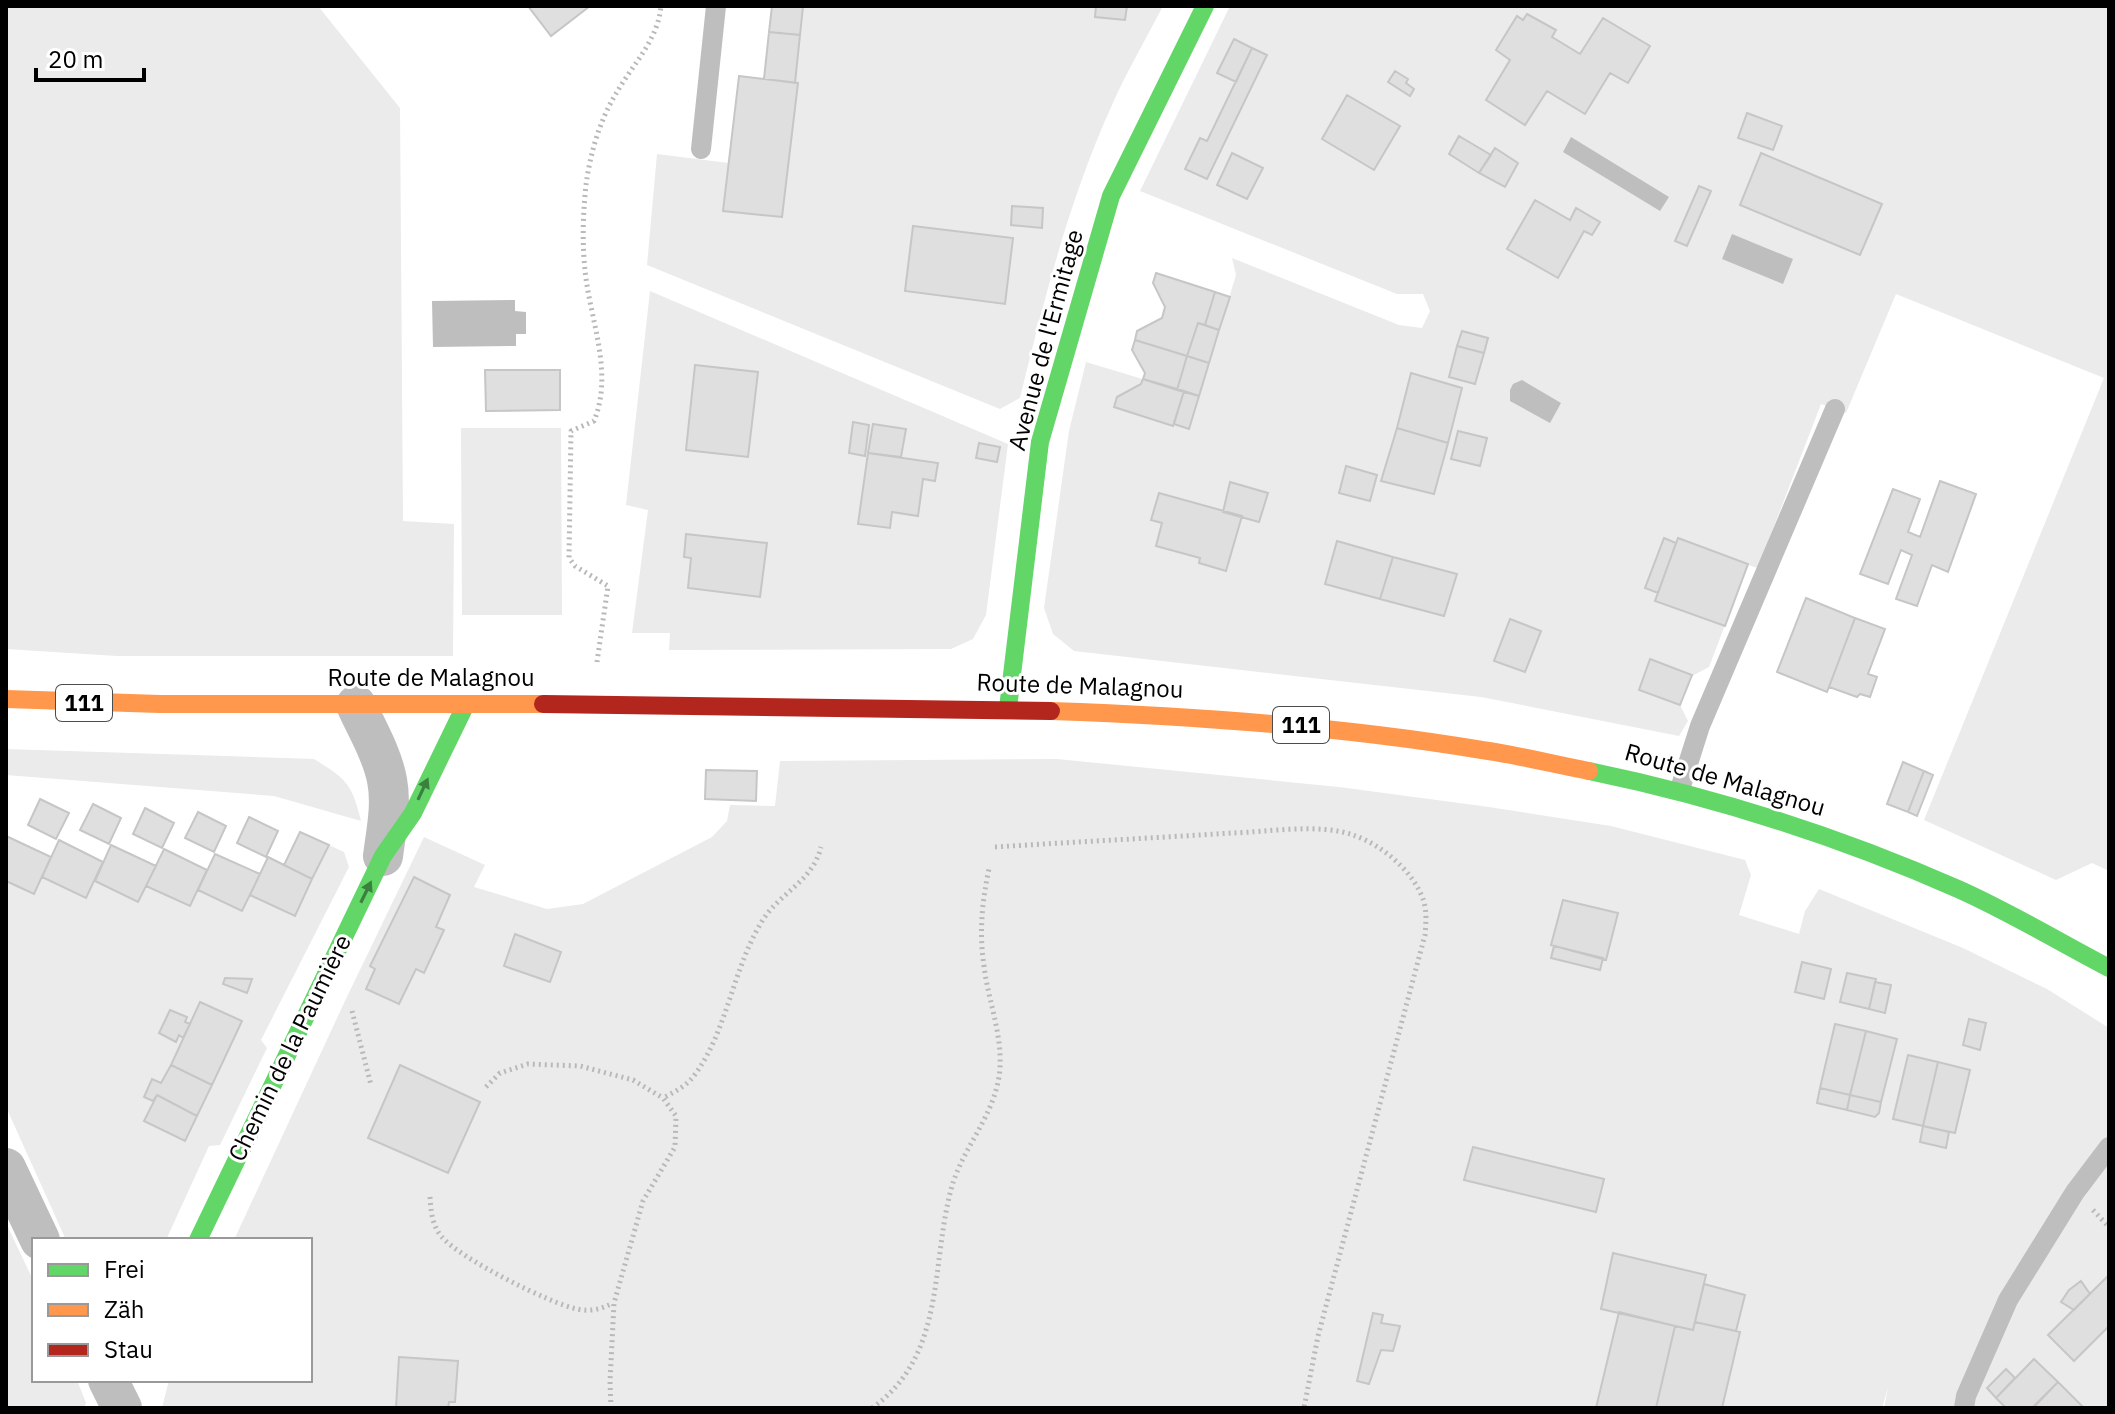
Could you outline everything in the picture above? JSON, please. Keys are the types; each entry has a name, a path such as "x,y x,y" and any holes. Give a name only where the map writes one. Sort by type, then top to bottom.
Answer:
{"main road":[{"name":"Avenue de l'Ermitage","path":"1008,708 1044,427 1111,196 1205,6"},
{"name":"Route de Malagnou","path":"6,699 126,705 1008,708 1171,714 1301,725 1443,743 1595,770 1680,789 1782,820 1898,862 1984,900 2109,968"},
{"name":"Chemin de la Paumière","path":"199,1238 383,856 413,813 466,704"}],"street":[{"name":"Chemin de la Paumière","path":"356,705 383,764 388,783 389,806 383,856"},
{"path":"6,1168 39,1238"}],"lane":[{"path":"701,149 716,6"},
{"path":"1680,789 1700,726 1835,409"},
{"path":"1964,1408 1966,1396 2008,1300 2075,1192 2109,1147"}],"path":[{"path":"597,662 608,586 575,566 569,558 571,431 594,421 602,401 604,380 585,272 583,230 586,187 591,155 614,95 653,39 661,6"},
{"path":"995,847 1330,831 1349,833 1363,839 1394,860 1414,882 1423,899 1425,935 1318,1336 1304,1408"},
{"path":"663,1098 692,1079 708,1054 749,944 776,902 812,871 821,847"},
{"path":"872,1408 907,1375 923,1341 935,1291 952,1185 990,1108 999,1079 999,1048 982,947 983,895 989,869"},
{"path":"344,1003 351,1007 371,1085"},
{"path":"486,1087 500,1073 528,1064 580,1066 633,1080 663,1098 676,1116 675,1147 643,1201 614,1303 611,1408"},
{"path":"430,1197 432,1217 439,1234 476,1263 578,1309 598,1310 614,1303"}],"shaded area":[{"path":"6,6 318,6 400,108 403,521 454,524 453,656 117,656 6,649"},
{"path":"803,6 1163,6 1118,92 1083,176 1049,286 1020,398 1000,409 647,265 657,154 729,163 724,211 782,217"},
{"path":"1230,6 2109,6 2109,871 2092,863 2056,880 1924,820 2104,378 1896,294 1846,413 1821,404 1758,568 1748,565 1709,667 1692,676 1680,705 1688,721 1679,736 1481,697 1074,651 1053,634 1044,608 1069,431 1086,362 1199,396 1236,275 1232,258 1399,325 1422,328 1430,311 1423,294 1397,294 1140,191"},
{"path":"1571,137 1669,197 1660,211 1563,152"},
{"path":"1732,234 1793,259 1783,284 1722,259"},
{"path":"650,291 1008,444 986,615 973,639 951,649 669,650 670,633 632,633 648,510 626,505"},
{"path":"515,300 515,311 526,312 526,334 516,334 516,346 433,347 432,301"},
{"path":"1522,380 1561,403 1550,423 1510,401 1513,384"},
{"path":"461,428 561,428 562,615 462,615"},
{"path":"6,749 314,759 346,783 361,821 274,796 6,775"},
{"path":"1057,759 1339,787 1611,826 1745,860 1751,875 1739,915 1799,934 1805,911 1819,889 1963,948 2047,989 2109,1028 2109,1408 1884,1408 1888,1388 1882,1408 162,1408 168,1382 312,1382 312,1238 235,1238 424,837 485,865 474,887 547,909 583,904 712,837 727,821 730,805 775,806 780,761"},
{"path":"329,845 344,852 349,867 261,1040 267,1048 220,1145 209,1146 167,1238 65,1238 6,1107 6,881 34,894 42,877 86,897 95,881 138,902 146,886 190,906 198,890 242,911 250,895 294,916","holes":["171,1065 211,1085 144,1121 153,1101 144,1096 151,1080 161,1083"]},
{"path":"6,1223 32,1278 32,1382 78,1382 86,1403 84,1408 6,1408"}],"building":[{"path":"528,6 590,6 551,36"},
{"path":"772,6 803,6 800,35 769,32"},
{"path":"1096,6 1127,6 1125,20 1095,17"},
{"path":"1527,14 1556,30 1552,37 1580,54 1603,18 1650,46 1628,83 1610,73 1585,114 1547,91 1525,125 1486,100 1510,60 1496,50 1517,16 1523,20"},
{"path":"769,32 800,35 795,83 764,79"},
{"path":"1234,39 1252,48 1236,82 1217,73"},
{"path":"1252,48 1267,55 1207,179 1185,169 1200,138 1207,141"},
{"path":"1395,71 1408,79 1406,83 1414,89 1410,96 1388,82"},
{"path":"739,76 798,83 782,217 723,211"},
{"path":"1347,95 1400,126 1374,170 1322,139"},
{"path":"1747,113 1782,126 1773,150 1738,138"},
{"path":"1459,136 1491,155 1479,173 1449,154"},
{"path":"1495,148 1518,163 1505,187 1479,173"},
{"path":"1232,153 1263,168 1247,199 1217,185"},
{"path":"1761,153 1882,204 1860,255 1740,205"},
{"path":"1699,186 1711,191 1687,246 1675,241"},
{"path":"1535,200 1570,220 1576,208 1600,222 1592,235 1584,231 1558,278 1507,249"},
{"path":"1012,206 1043,208 1042,228 1011,225"},
{"path":"913,226 1013,238 1005,304 905,291"},
{"path":"1156,273 1215,292 1205,325 1198,323 1187,356 1135,340 1137,331 1162,318 1165,307 1153,283"},
{"path":"1215,292 1230,297 1219,330 1205,325"},
{"path":"1198,323 1219,330 1209,363 1187,356"},
{"path":"1462,331 1488,338 1484,353 1457,346"},
{"path":"1135,340 1187,356 1177,390 1143,379 1145,373 1132,350"},
{"path":"1457,346 1484,353 1475,384 1449,377"},
{"path":"1187,356 1209,363 1199,396 1177,390"},
{"path":"695,365 758,372 748,457 686,450"},
{"path":"485,370 560,370 560,410 486,411"},
{"path":"1411,373 1462,388 1448,443 1397,428"},
{"path":"1143,379 1184,391 1173,426 1114,407 1117,397 1141,384"},
{"path":"1184,391 1199,396 1189,429 1174,424"},
{"path":"853,422 869,425 865,456 849,453"},
{"path":"873,424 906,429 901,457 868,453"},
{"path":"1397,428 1448,443 1434,494 1381,481"},
{"path":"1458,431 1487,438 1480,466 1451,459"},
{"path":"979,443 1000,447 997,462 976,458"},
{"path":"868,453 938,463 935,481 923,479 918,516 892,512 890,528 858,524"},
{"path":"1346,466 1377,475 1370,501 1339,493"},
{"path":"1940,481 1976,494 1948,572 1932,565 1917,606 1896,599 1912,555 1901,550 1888,584 1860,574 1893,489 1920,499 1908,532 1920,537"},
{"path":"1230,482 1268,493 1259,522 1223,512"},
{"path":"1159,493 1242,516 1226,571 1199,563 1200,558 1156,546 1162,523 1151,520"},
{"path":"686,534 767,543 760,597 688,588 691,558 684,557"},
{"path":"1664,538 1676,543 1658,593 1645,588"},
{"path":"1678,538 1748,564 1725,626 1655,601"},
{"path":"1337,541 1393,557 1380,599 1325,584"},
{"path":"1393,557 1457,574 1444,616 1380,599"},
{"path":"1806,598 1855,618 1827,692 1777,672"},
{"path":"1855,618 1885,629 1868,674 1877,677 1870,697 1860,694 1857,697 1829,687"},
{"path":"1510,619 1541,631 1525,672 1494,661"},
{"path":"1650,659 1692,675 1680,705 1639,690"},
{"path":"1903,762 1924,771 1908,812 1887,804"},
{"path":"706,770 757,771 756,801 705,799"},
{"path":"1924,771 1933,775 1917,816 1908,812"},
{"path":"40,799 69,813 56,839 28,825"},
{"path":"93,804 121,818 109,844 80,830"},
{"path":"145,808 174,823 162,848 133,834"},
{"path":"198,812 226,826 214,852 185,838"},
{"path":"249,817 278,831 266,857 237,843"},
{"path":"300,832 329,845 312,879 284,865"},
{"path":"6,836 51,857 34,894 6,881"},
{"path":"59,840 103,862 86,898 42,877"},
{"path":"111,845 156,866 138,902 95,881"},
{"path":"164,849 207,870 190,906 146,886"},
{"path":"215,854 260,874 242,911 198,890"},
{"path":"268,857 312,879 295,916 250,895"},
{"path":"414,877 450,895 436,927 444,930 424,973 416,969 399,1004 366,989 375,969 370,966"},
{"path":"1563,900 1618,913 1606,960 1551,945"},
{"path":"515,934 561,952 550,982 504,966"},
{"path":"1554,946 1603,958 1600,970 1551,958"},
{"path":"1802,962 1831,969 1824,999 1795,992"},
{"path":"1847,973 1876,979 1869,1009 1840,1002"},
{"path":"225,978 252,979 247,993 223,984"},
{"path":"1875,982 1891,985 1885,1013 1869,1009"},
{"path":"200,1002 242,1021 212,1085 171,1065"},
{"path":"170,1010 187,1017 185,1022 190,1024 183,1038 179,1035 176,1042 159,1033"},
{"path":"1969,1019 1986,1023 1980,1050 1963,1045"},
{"path":"1835,1024 1866,1031 1850,1095 1820,1088"},
{"path":"1866,1031 1897,1039 1881,1102 1850,1095"},
{"path":"1908,1055 1938,1062 1923,1126 1893,1119"},
{"path":"1938,1062 1970,1070 1955,1133 1923,1126"},
{"path":"171,1065 212,1085 197,1116 157,1095 153,1101 144,1097 152,1079 161,1083"},
{"path":"400,1065 480,1102 448,1173 368,1138"},
{"path":"1820,1088 1850,1095 1847,1110 1817,1103"},
{"path":"157,1095 197,1116 185,1141 144,1121"},
{"path":"1850,1095 1881,1102 1879,1113 1875,1117 1847,1110"},
{"path":"1923,1126 1949,1132 1946,1148 1920,1142"},
{"path":"1473,1147 1604,1179 1596,1212 1464,1180"},
{"path":"1613,1253 1706,1275 1693,1330 1601,1309"},
{"path":"2109,1275 2109,1326 2074,1361 2048,1335"},
{"path":"2081,1281 2090,1294 2074,1310 2061,1302 2069,1290"},
{"path":"1704,1284 1745,1295 1736,1331 1695,1322"},
{"path":"1619,1312 1675,1326 1656,1408 1596,1408"},
{"path":"1373,1313 1383,1315 1381,1323 1400,1326 1393,1351 1381,1350 1369,1384 1357,1381"},
{"path":"1695,1322 1740,1332 1722,1408 1656,1408 1675,1326 1693,1330"},
{"path":"399,1357 458,1361 455,1402 449,1402 448,1408 396,1408"},
{"path":"2034,1359 2058,1382 2032,1408 2006,1408 1996,1398"},
{"path":"2006,1369 2015,1378 1996,1398 1987,1388"},
{"path":"2058,1382 2084,1408 2033,1408"}],"traffic: fast":[{"path":"1008,708 1040,442 1111,196 1205,6"},
{"path":"199,1238 383,856 413,813 466,704"},
{"path":"1589,771 1730,806 1868,852 1977,898 2109,968"}],"traffic: slow":[{"path":"6,699 160,704 543,704"},
{"path":"1051,711 1321,728 1495,752 1589,771"}],"traffic: jam":[{"path":"543,704 1051,711"}]}
